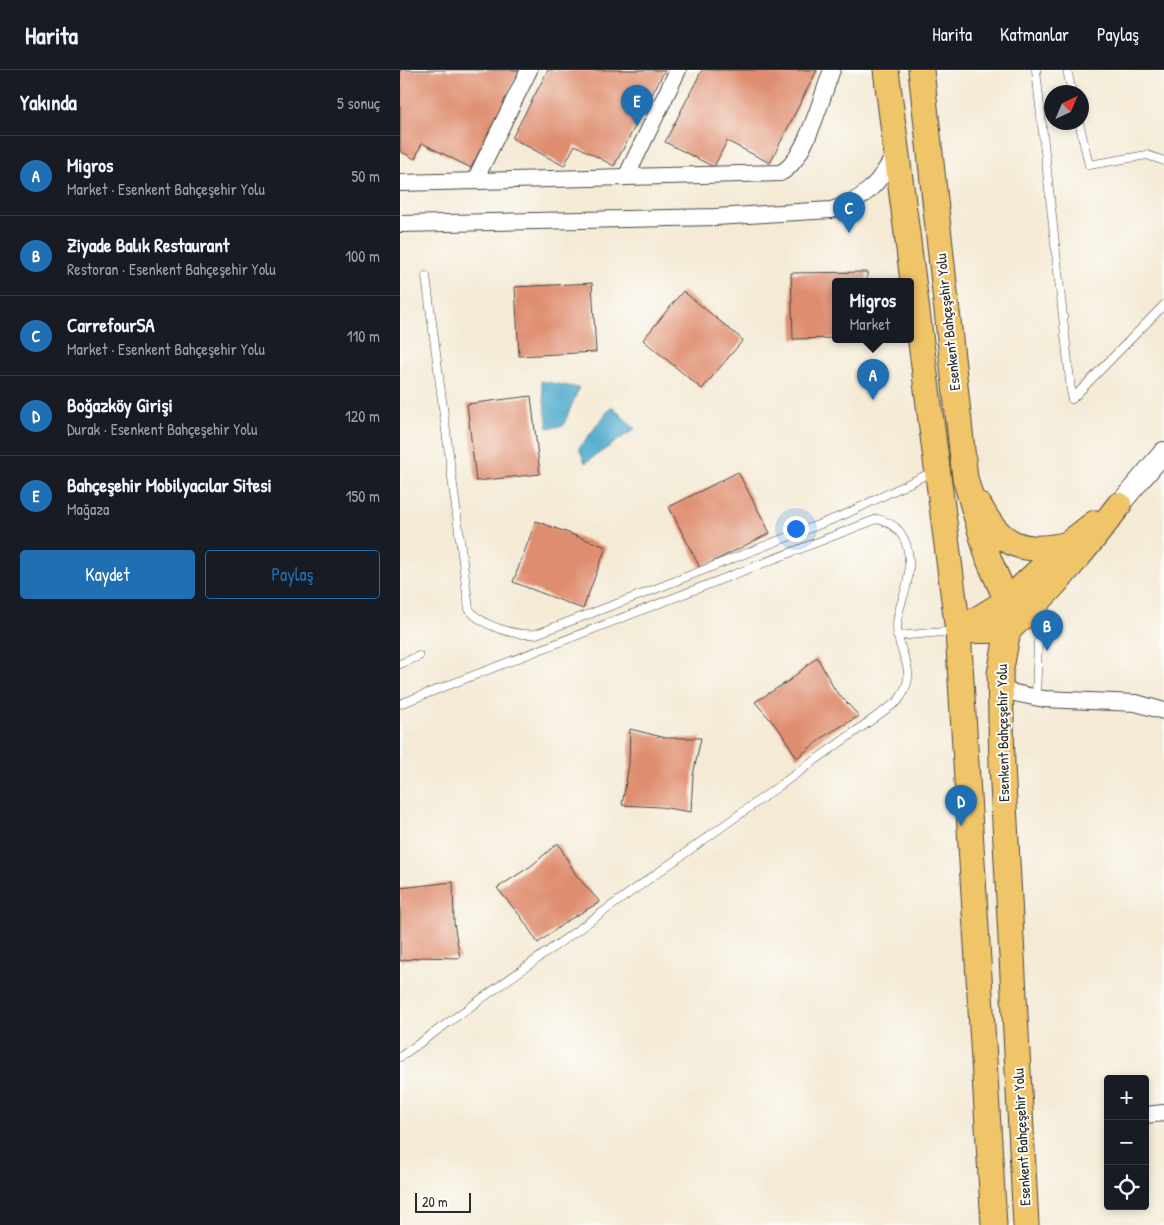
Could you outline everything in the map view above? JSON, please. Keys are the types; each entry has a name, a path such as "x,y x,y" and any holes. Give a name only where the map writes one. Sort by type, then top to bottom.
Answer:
{"main road":[{"name":"Esenkent Bahçeşehir Yolu","path":"886,70 913,278"},
{"name":"Esenkent Bahçeşehir Yolu","path":"921,70 966,478 989,560 1006,601 1008,630 1001,658 1000,690 1026,1225"},
{"name":"Esenkent Bahçeşehir Yolu","path":"914,283 958,631 994,1225"},
{"path":"966,478 984,514 1010,542 1022,548 1037,550 1068,544"},
{"path":"958,631 1006,601 1068,544 1119,505"},
{"path":"958,631 1008,630 1030,611 1078,559 1119,505"}],"street":[{"path":"475,180 529,70"},
{"path":"626,177 678,70"},
{"path":"400,183 780,173 793,164 803,145 832,70"},
{"path":"400,224 715,217 831,210 845,207 869,192 879,182 897,150"},
{"path":"1119,505 1164,452"},
{"path":"1000,690 1036,698 1136,703 1164,710"},
{"path":"1149,1115 1164,1113"}],"lane":[{"path":"1036,70 1072,399 1164,305"},
{"path":"1067,70 1070,85"},
{"path":"1081,130 1089,165 1147,155 1164,161"},
{"path":"426,276 469,608 480,620 518,633 536,634 640,596 846,514 938,470"},
{"path":"400,704 877,519 892,524 899,529 907,544 908,576 897,618 897,636 908,663 909,679 903,694 892,707 400,1057"},
{"path":"897,636 958,631"},
{"path":"1036,698 1038,642"},
{"path":"400,664 419,656"}],"water":[{"path":"541,381 579,388 563,426 548,428"},
{"path":"612,406 635,429 585,463 579,448"}],"building":[{"path":"400,70 520,70 471,168 422,143 415,159 400,151"},
{"path":"548,70 665,70 614,166 575,145 564,166 512,138"},
{"path":"702,70 817,70 770,163 727,141 714,167 665,142"},
{"path":"867,272 867,278 832,278 832,338 793,339 791,273"},
{"path":"592,283 596,352 519,356 515,287"},
{"path":"683,291 743,340 702,389 643,340"},
{"path":"531,396 540,474 476,481 467,404"},
{"path":"738,472 770,533 700,568 669,507"},
{"path":"536,521 606,547 583,609 513,582"},
{"path":"817,657 835,690 859,716 826,735 797,758 780,731 755,702 790,680"},
{"path":"630,729 666,738 701,738 693,775 691,812 660,807 622,805 629,765"},
{"path":"558,843 576,875 600,902 567,921 538,943 521,917 497,888 531,866"},
{"path":"453,882 454,923 460,958 422,957 400,961 400,888"}],"place":[{"name":"Bahçeşehir Mobilyacılar Sitesi","path":"637,126"},
{"name":"CarrefourSA","path":"849,233"},
{"name":"Migros","path":"873,400"},
{"name":"Ziyade Balık Restaurant","path":"1047,651"},
{"name":"Boğazköy Girişi","path":"961,826"}]}
